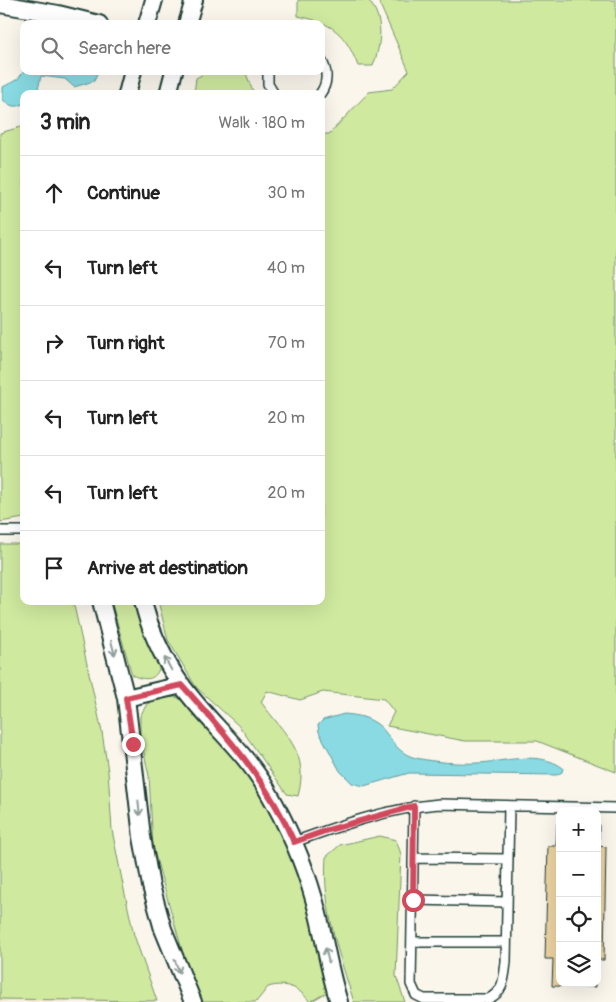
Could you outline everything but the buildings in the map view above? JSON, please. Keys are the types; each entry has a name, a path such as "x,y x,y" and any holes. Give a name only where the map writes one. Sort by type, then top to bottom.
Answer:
{"street":[{"path":"0,3 6,0"},
{"path":"148,20 154,0"},
{"path":"188,20 194,0"},
{"path":"0,3 83,20"},
{"path":"128,90 132,75"},
{"path":"169,90 173,75"},
{"path":"101,605 126,698 142,837 151,886 163,929 193,1002"},
{"path":"144,605 160,649 182,685 240,751 265,787 294,842 315,900 339,1002"},
{"path":"126,698 182,685"}],"lane":[{"path":"322,90 326,80 325,69"},
{"path":"268,75 268,84 272,90"},
{"path":"0,531 20,531"},
{"path":"294,842 328,830 414,806 440,804 616,808"},
{"path":"414,806 412,984 416,995 424,999 488,999 496,995 503,984 506,942 509,806"},
{"path":"413,858 508,859"},
{"path":"413,900 507,902"},
{"path":"412,942 506,942"}],"shaded area":[{"path":"0,999 157,1001 157,1002 0,1002"}],"green space":[{"path":"298,0 368,0 377,15 380,32 373,66 358,66 343,38 325,24 325,20 313,20 298,16"},
{"path":"378,0 616,0 616,772 537,741 465,741 387,726 394,712 384,699 323,692 300,700 267,691 261,702 293,745 298,756 301,767 301,781 298,796 287,794 240,727 196,687 168,640 159,605 325,605 325,134 329,134 369,92 392,89 409,71"},
{"path":"202,75 247,75 252,90 194,90 196,78"},
{"path":"20,127 20,519 0,522 0,133"},
{"path":"0,544 20,544 20,605 74,605 102,732 108,771 112,830 123,885 134,935 157,1001 0,999"},
{"path":"112,605 136,605 160,665 153,677 146,679 132,675"},
{"path":"176,697 186,701 222,738 273,810 302,885 329,991 310,1002 296,989 280,985 268,987 256,1002 203,1002 190,978 153,848 149,776 140,735 140,716 147,704 160,698"},
{"path":"380,836 396,840 401,854 396,976 405,1002 354,1002 337,948 329,912 325,875 326,857 340,845"}],"water":[{"path":"21,75 96,75 94,81 74,87 65,79 41,76 38,90 20,90 20,105 13,106 3,100 3,87 18,79"},
{"path":"344,714 367,718 374,722 380,726 397,747 416,758 438,762 470,763 533,758 554,763 563,768 562,772 557,775 409,773 364,786 352,783 340,771 319,732 318,725 323,720"}],"route":[{"path":"133,744 126,698 182,685 240,751 265,787 294,842 364,819 414,806 413,900"}]}
